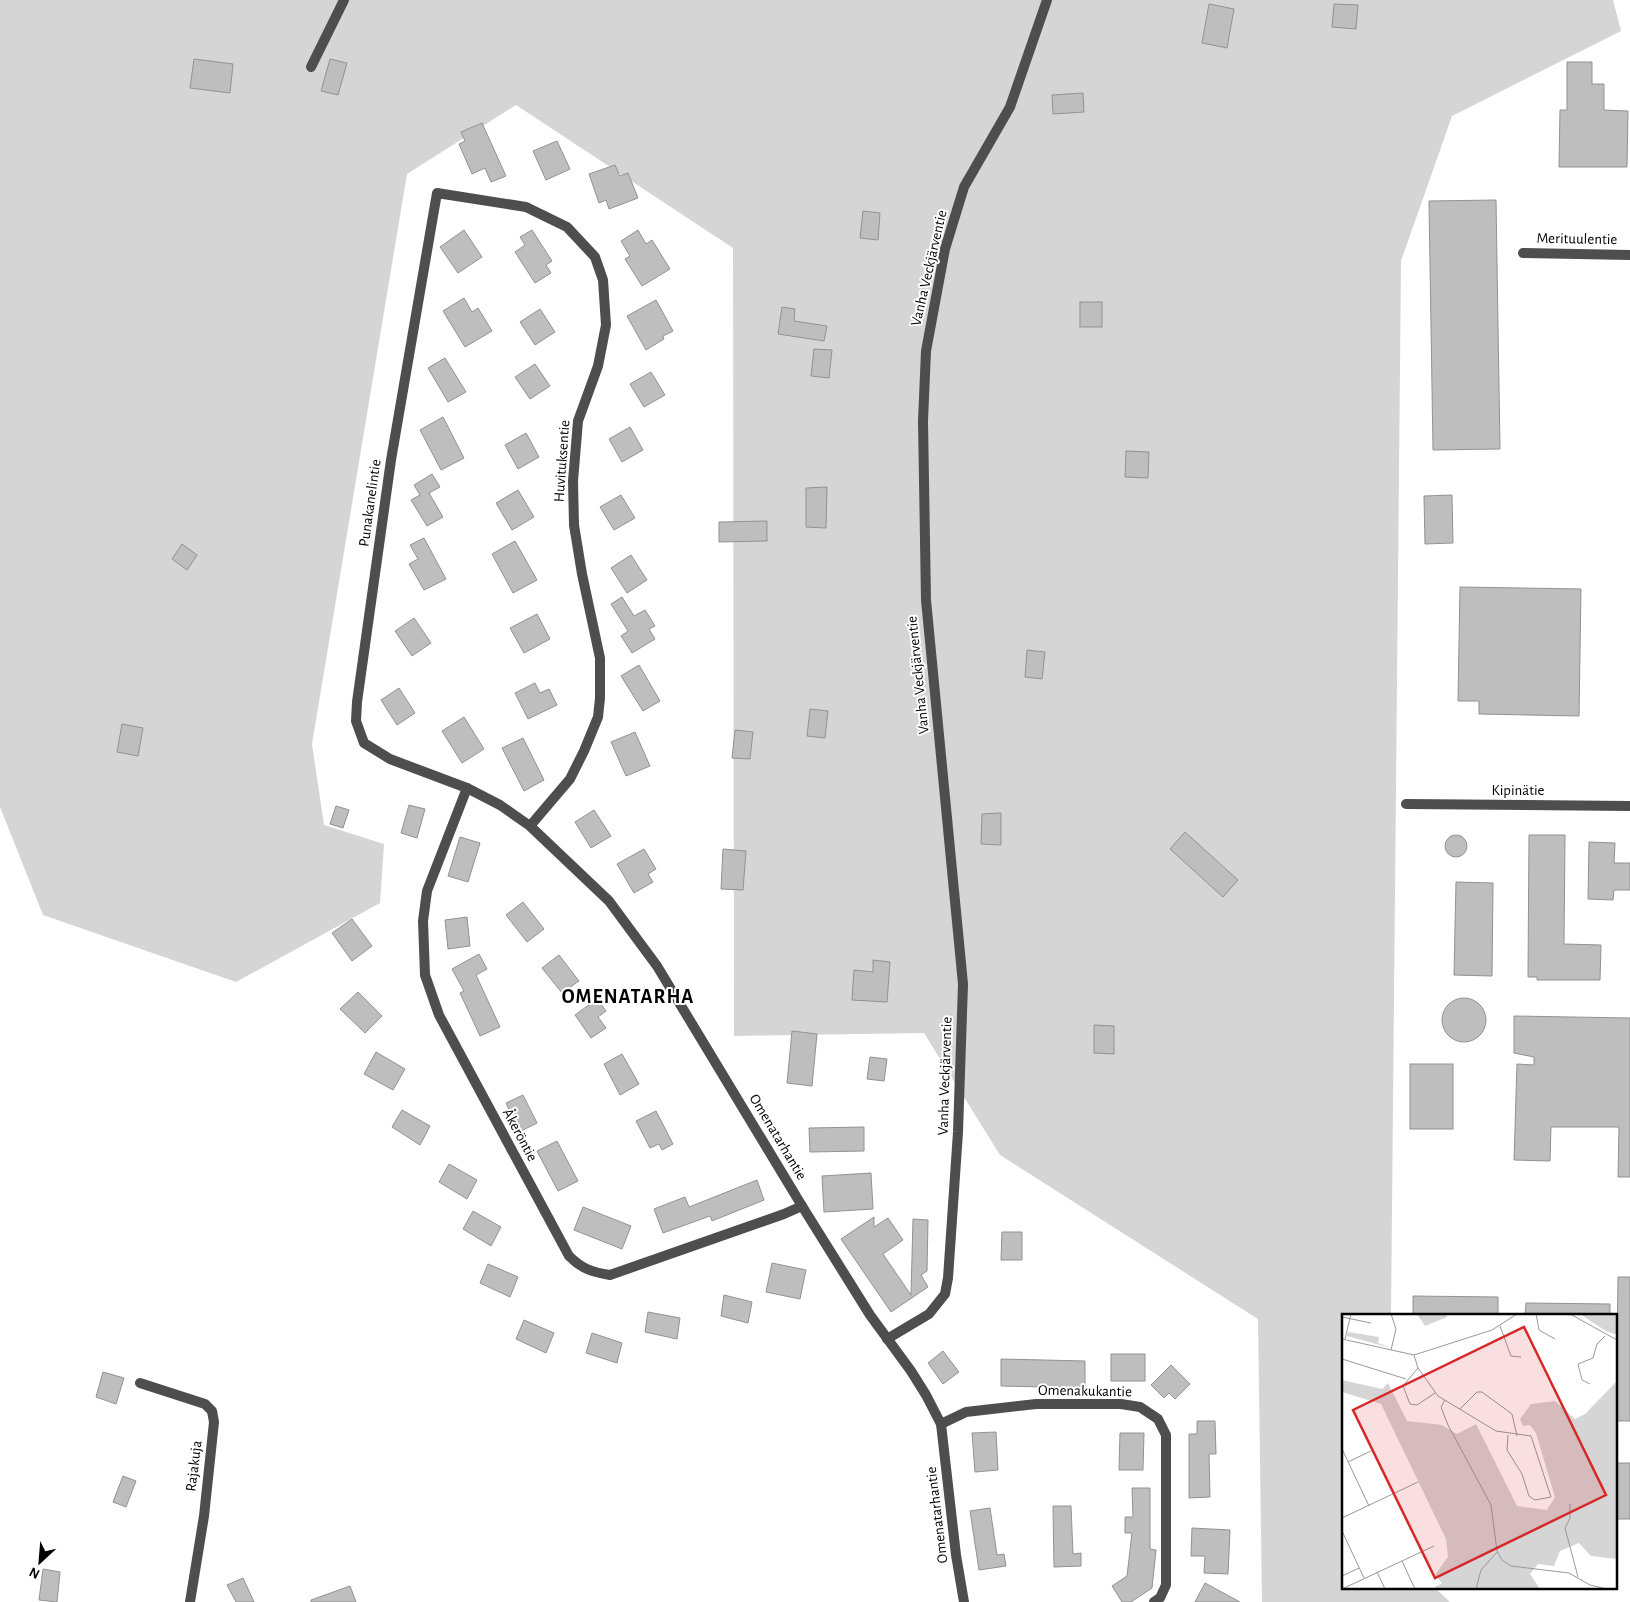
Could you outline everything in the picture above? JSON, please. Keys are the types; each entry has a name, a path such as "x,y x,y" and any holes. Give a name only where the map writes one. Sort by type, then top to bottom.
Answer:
{"street":[{"path":"311,67 344,0"},
{"name":"Vanha Veckjärventie","path":"887,1339 929,1314 945,1294 948,1278 958,1132 963,984 926,600 923,421 926,351 945,249 964,187 1010,107 1047,0"},
{"name":"Punakanelintie","path":"432,774 390,759 364,743 356,721 356,702 391,460 437,193"},
{"name":"Huvituksentie","path":"437,193 526,207 567,227 595,256 603,280 606,325 598,366 578,421 573,481 574,525 582,574 600,658 598,717 570,779 530,826"},
{"name":"Merituulentie","path":"1523,253 1630,255"},
{"name":"Omenatarhantie","path":"432,774 467,788 500,805 530,826 609,901 658,966 802,1206 870,1315 911,1371 941,1424 956,1555 964,1602"},
{"name":"Åkeröntie","path":"467,788 427,891 423,921 425,975 439,1015 569,1256 579,1266 590,1272 610,1275 802,1206"},
{"name":"Kipinätie","path":"1406,804 1630,806"},
{"name":"Rajakuja","path":"140,1383 205,1404 212,1411 214,1422 204,1516 190,1602"},
{"name":"Omenakukantie","path":"941,1424 966,1412 1036,1404 1120,1404 1140,1407 1158,1419 1166,1435 1166,1584 1160,1598 1154,1602"}],"shaded area":[{"path":"0,0 1613,0 1621,31 1452,116 1401,261 1391,1314 1342,1314 1342,1590 1437,1590 1450,1602 1262,1602 1258,1319 1000,1155 924,1033 734,1036 733,248 516,105 407,174 312,744 324,825 384,844 380,903 236,982 43,915 0,807"}],"building":[{"path":"1209,4 1234,9 1227,48 1202,43"},
{"path":"1334,4 1358,5 1356,29 1332,27"},
{"path":"194,59 233,64 230,93 190,88"},
{"path":"330,59 347,63 338,95 321,91"},
{"path":"1567,62 1592,62 1592,84 1604,84 1604,110 1628,111 1627,167 1559,167 1560,110 1567,110"},
{"path":"1083,93 1084,112 1053,114 1052,95"},
{"path":"482,123 506,176 491,182 485,168 472,174 459,144 465,141 461,132"},
{"path":"557,141 570,169 546,180 533,151"},
{"path":"615,165 620,176 628,173 638,198 609,209 606,200 599,203 589,174"},
{"path":"1496,200 1500,449 1433,450 1429,201"},
{"path":"863,211 880,213 878,240 860,238"},
{"path":"464,230 482,257 458,273 440,247"},
{"path":"532,230 552,261 546,265 551,273 535,283 515,252 525,245 520,237"},
{"path":"638,230 646,244 652,240 670,269 642,286 625,259 630,256 621,241"},
{"path":"464,298 472,312 478,308 492,331 465,347 443,311"},
{"path":"656,300 673,331 663,336 664,339 646,350 627,316"},
{"path":"1080,302 1102,302 1102,327 1080,327"},
{"path":"782,307 795,309 794,321 827,326 824,341 778,334"},
{"path":"540,309 555,332 535,345 520,322"},
{"path":"814,349 832,350 829,378 811,376"},
{"path":"445,358 466,392 448,402 428,368"},
{"path":"535,364 550,386 530,399 515,377"},
{"path":"651,372 665,395 644,407 630,384"},
{"path":"443,417 464,458 441,470 420,430"},
{"path":"630,427 643,450 622,462 609,439"},
{"path":"526,433 539,457 518,469 505,445"},
{"path":"1126,451 1149,452 1148,478 1125,477"},
{"path":"432,474 440,487 429,493 443,517 427,526 411,500 420,495 414,485"},
{"path":"827,487 826,528 806,527 806,488"},
{"path":"518,490 534,517 512,530 496,503"},
{"path":"621,495 635,518 614,530 600,507"},
{"path":"1452,495 1453,543 1425,544 1424,496"},
{"path":"767,521 767,541 719,542 719,522"},
{"path":"424,538 446,579 424,590 409,564 418,559 410,545"},
{"path":"515,541 537,580 513,593 492,554"},
{"path":"182,544 197,555 187,570 172,559"},
{"path":"631,555 647,580 627,593 611,568"},
{"path":"1460,587 1581,589 1579,716 1479,714 1479,701 1458,701"},
{"path":"622,597 634,616 645,610 655,626 649,629 655,639 632,653 621,636 628,631 611,604"},
{"path":"537,614 550,639 524,653 510,628"},
{"path":"414,618 431,643 412,656 395,631"},
{"path":"1027,650 1045,652 1042,679 1025,677"},
{"path":"639,665 660,701 643,711 621,676"},
{"path":"535,683 540,693 549,689 557,705 528,719 515,693"},
{"path":"399,688 415,713 397,725 381,700"},
{"path":"810,709 828,711 825,738 807,736"},
{"path":"464,717 484,749 462,763 442,731"},
{"path":"122,724 143,728 138,756 117,752"},
{"path":"735,730 753,732 750,759 732,758"},
{"path":"635,732 650,766 626,776 611,742"},
{"path":"523,738 544,780 524,791 502,748"},
{"path":"409,805 425,809 417,838 401,833"},
{"path":"336,806 349,810 343,828 330,824"},
{"path":"594,810 611,836 591,848 575,822"},
{"path":"1001,813 1001,845 981,844 982,814"},
{"path":"1185,832 1238,880 1223,897 1170,849"},
{"path":"1456,835 1464,838 1467,846 1464,854 1456,857 1448,854 1445,846 1448,838"},
{"path":"1529,835 1565,835 1564,944 1601,945 1600,980 1537,980 1537,977 1528,977"},
{"path":"460,837 480,843 468,882 448,876"},
{"path":"1589,842 1615,843 1614,863 1630,863 1630,890 1614,890 1613,900 1588,899"},
{"path":"644,849 656,869 648,874 653,882 634,893 617,864"},
{"path":"723,849 746,851 743,890 721,889"},
{"path":"1456,882 1493,883 1492,976 1454,975"},
{"path":"523,902 544,929 527,942 506,915"},
{"path":"467,917 470,946 448,949 445,920"},
{"path":"352,919 372,946 352,961 332,933"},
{"path":"479,954 487,969 476,975 500,1027 480,1036 460,993 464,991 452,969"},
{"path":"559,955 579,981 562,993 542,968"},
{"path":"873,960 890,962 887,1002 852,1000 854,970 873,972"},
{"path":"358,992 382,1016 365,1033 340,1009"},
{"path":"1468,998 1480,1004 1485,1011 1485,1029 1480,1036 1473,1041 1460,1042 1452,1039 1445,1032 1442,1016 1445,1008 1452,1001"},
{"path":"597,999 606,1011 598,1017 606,1028 591,1038 575,1015"},
{"path":"1514,1016 1630,1018 1630,1177 1618,1177 1619,1127 1551,1127 1550,1161 1514,1160 1517,1064 1534,1065 1534,1057 1514,1053"},
{"path":"1094,1025 1114,1026 1114,1054 1094,1053"},
{"path":"792,1031 817,1034 812,1086 787,1083"},
{"path":"376,1052 405,1069 393,1090 364,1074"},
{"path":"622,1054 639,1084 620,1095 604,1064"},
{"path":"870,1057 887,1059 884,1081 867,1079"},
{"path":"1410,1064 1453,1064 1453,1129 1410,1129"},
{"path":"523,1095 537,1123 519,1132 506,1103"},
{"path":"402,1110 430,1126 420,1145 392,1127"},
{"path":"656,1111 673,1144 662,1150 659,1144 650,1148 636,1121"},
{"path":"864,1127 864,1151 810,1152 809,1128"},
{"path":"557,1141 578,1181 558,1191 537,1151"},
{"path":"449,1164 477,1180 467,1199 439,1182"},
{"path":"871,1173 873,1209 824,1212 822,1176"},
{"path":"757,1180 764,1200 712,1221 710,1216 663,1233 654,1209 685,1197 689,1207"},
{"path":"583,1207 631,1226 622,1249 574,1230"},
{"path":"473,1211 501,1227 491,1246 463,1229"},
{"path":"874,1217 874,1227 888,1218 903,1240 883,1254 911,1295 913,1219 928,1220 927,1271 921,1275 928,1287 891,1312 841,1239"},
{"path":"1002,1232 1022,1232 1022,1260 1001,1260"},
{"path":"772,1263 806,1270 800,1299 766,1292"},
{"path":"488,1264 518,1277 510,1297 480,1283"},
{"path":"1618,1277 1630,1277 1630,1421 1618,1421"},
{"path":"724,1295 752,1302 748,1323 721,1316"},
{"path":"1413,1296 1498,1297 1498,1314 1413,1314"},
{"path":"1526,1303 1610,1304 1610,1314 1525,1314"},
{"path":"648,1312 680,1318 677,1339 645,1332"},
{"path":"524,1320 554,1333 546,1353 516,1339"},
{"path":"592,1333 622,1343 617,1363 586,1353"},
{"path":"943,1351 959,1372 943,1384 928,1363"},
{"path":"1111,1354 1145,1354 1145,1381 1111,1381"},
{"path":"1001,1359 1085,1361 1085,1388 1001,1386"},
{"path":"1171,1365 1190,1384 1175,1399 1169,1393 1164,1398 1151,1385"},
{"path":"103,1372 124,1378 116,1404 96,1397"},
{"path":"1197,1421 1215,1421 1216,1454 1209,1454 1210,1497 1189,1498 1189,1434 1197,1434"},
{"path":"996,1432 998,1470 975,1472 972,1433"},
{"path":"1120,1433 1144,1433 1143,1470 1119,1470"},
{"path":"1618,1463 1630,1463 1630,1519 1618,1519"},
{"path":"123,1476 136,1481 126,1507 113,1502"},
{"path":"1132,1488 1150,1488 1150,1549 1156,1550 1152,1588 1131,1602 1122,1602 1112,1586 1127,1576 1132,1533 1125,1533 1125,1517 1133,1517"},
{"path":"1053,1506 1071,1506 1073,1554 1081,1553 1081,1566 1054,1567"},
{"path":"990,1508 997,1555 1004,1554 1006,1566 979,1570 970,1511"},
{"path":"1192,1528 1230,1530 1228,1574 1204,1573 1205,1556 1191,1556"},
{"path":"43,1569 60,1572 57,1602 39,1600"},
{"path":"243,1578 254,1602 236,1602 227,1585"},
{"path":"1205,1583 1240,1602 1195,1602"},
{"path":"350,1586 356,1602 311,1602 311,1600"}],"district":[{"name":"OMENATARHA","path":"628,997"}]}
